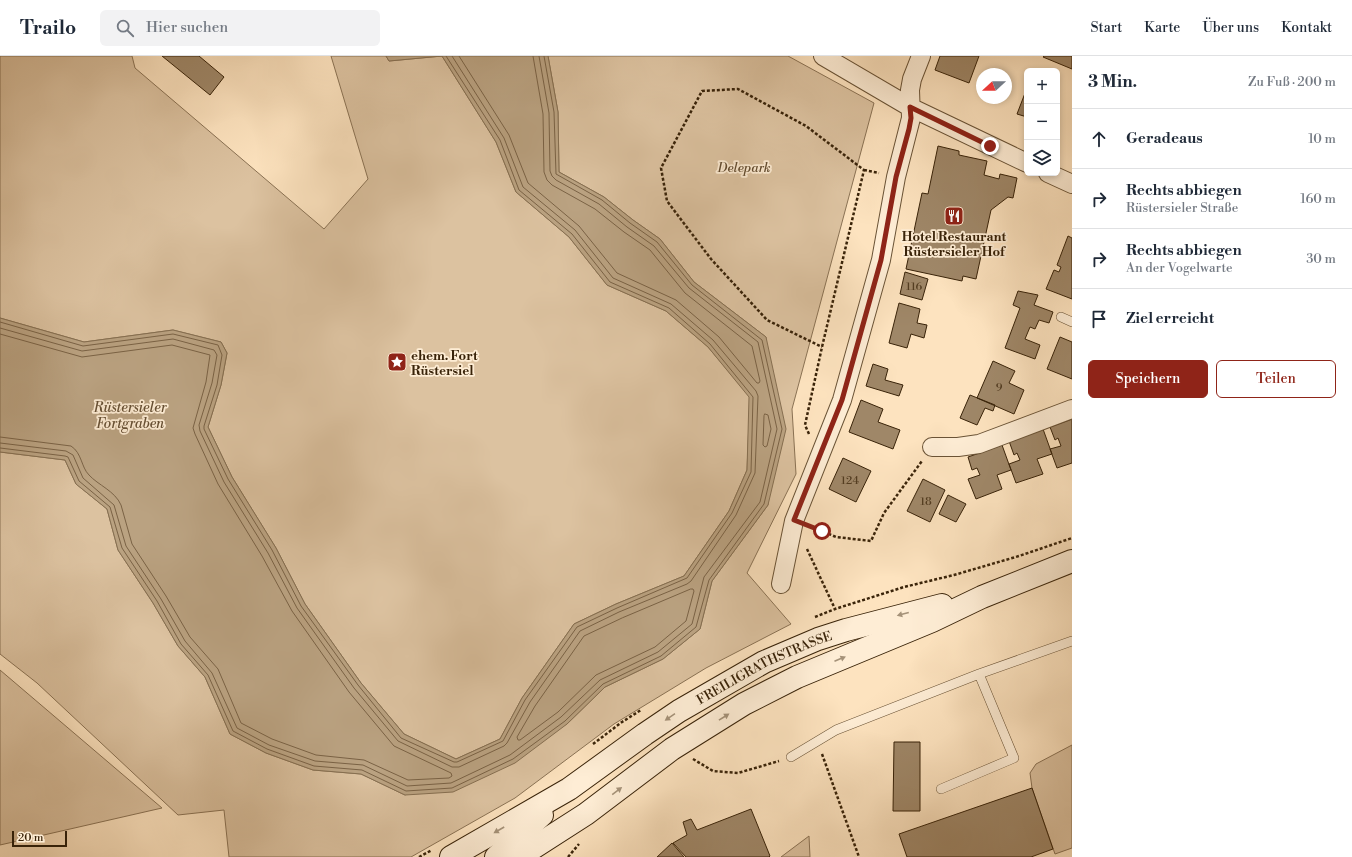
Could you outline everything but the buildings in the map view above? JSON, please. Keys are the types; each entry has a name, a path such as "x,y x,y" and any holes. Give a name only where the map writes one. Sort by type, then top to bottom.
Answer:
{"main road":[{"name":"FREILIGRATHSTRASSE","path":"586,814 672,749 744,704 797,677 932,620 982,597 1072,561"},
{"name":"FREILIGRATHSTRASSE","path":"569,789 679,711 764,662 818,639 846,630 926,608 982,597"},
{"path":"451,857 569,789"},
{"path":"496,857 569,789"},
{"path":"519,857 586,814"},
{"path":"550,857 586,814"}],"street":[{"path":"823,56 910,107 1024,162"},
{"path":"781,584 794,520 842,400 881,260 896,177 911,118 910,90 912,79 922,56"},
{"path":"1055,176 1072,184"},
{"path":"932,447 958,447 979,444 1072,409"}],"lane":[{"path":"1060,317 1072,322"},
{"path":"791,757 836,730 979,674 1072,641"},
{"path":"941,789 1014,758 979,674"}],"path":[{"path":"819,457 805,425 864,170 806,126 738,89 702,92 661,168 667,201 711,259 767,320 822,347"},
{"path":"794,520 836,537 871,542 884,513 932,447"},
{"path":"806,548 834,608"},
{"path":"818,741 859,857"},
{"path":"689,756 713,771 738,773 791,757"},
{"path":"568,857 581,842"}],"green space":[{"path":"0,56 132,56 135,68 324,229 368,179 331,56 386,56 389,61 442,56 496,142 516,192 569,237 607,285 666,311 708,347 750,397 747,470 729,511 684,576 616,604 574,624 522,698 500,739 456,759 404,734 361,683 305,604 276,548 232,477 208,427 221,385 227,353 221,342 173,330 84,342 0,318"},
{"name":"Delepark","path":"548,56 788,56 874,103 792,409 796,474 747,573 791,624 706,668 614,724 515,798 411,857 229,857 224,810 178,815 37,683 0,654 0,452 65,460 76,484 107,509 118,550 153,603 178,646 205,677 230,734 266,753 313,770 361,774 405,795 567,724 605,687 663,659 700,629 712,581 768,505 766,337 694,282 660,239 604,197 559,172 558,112"},
{"path":"0,670 162,808 0,845"},
{"path":"1072,745 1072,848 1055,854 1032,788 1030,773 1036,764"},
{"path":"809,836 810,857 781,857"}],"water":[{"path":"386,56 442,56 389,61"},
{"name":"Rüstersieler Fortgraben","path":"442,56 548,56 558,112 559,172 604,197 660,239 694,282 766,337 786,429 768,505 712,581 700,629 663,659 605,687 567,724 515,763 453,792 405,795 361,774 313,770 266,753 230,734 205,677 178,646 153,603 118,550 107,509 76,484 65,460 0,452 0,318 84,342 173,330 221,342 227,353 221,385 208,427 232,477 276,548 305,604 361,683 404,734 456,759 500,739 522,698 574,624 616,604 684,576 729,511 747,470 749,397 708,347 666,311 607,285 569,237 516,192 496,142"}],"place":[{"name":"Hotel Restaurant Rüstersieler Hof","path":"954,216"},
{"name":"ehem. Fort Rüstersiel","path":"397,362"}],"route":[{"path":"822,531 794,520 842,400 881,260 896,177 909,129 911,118 910,107 990,146"}]}
